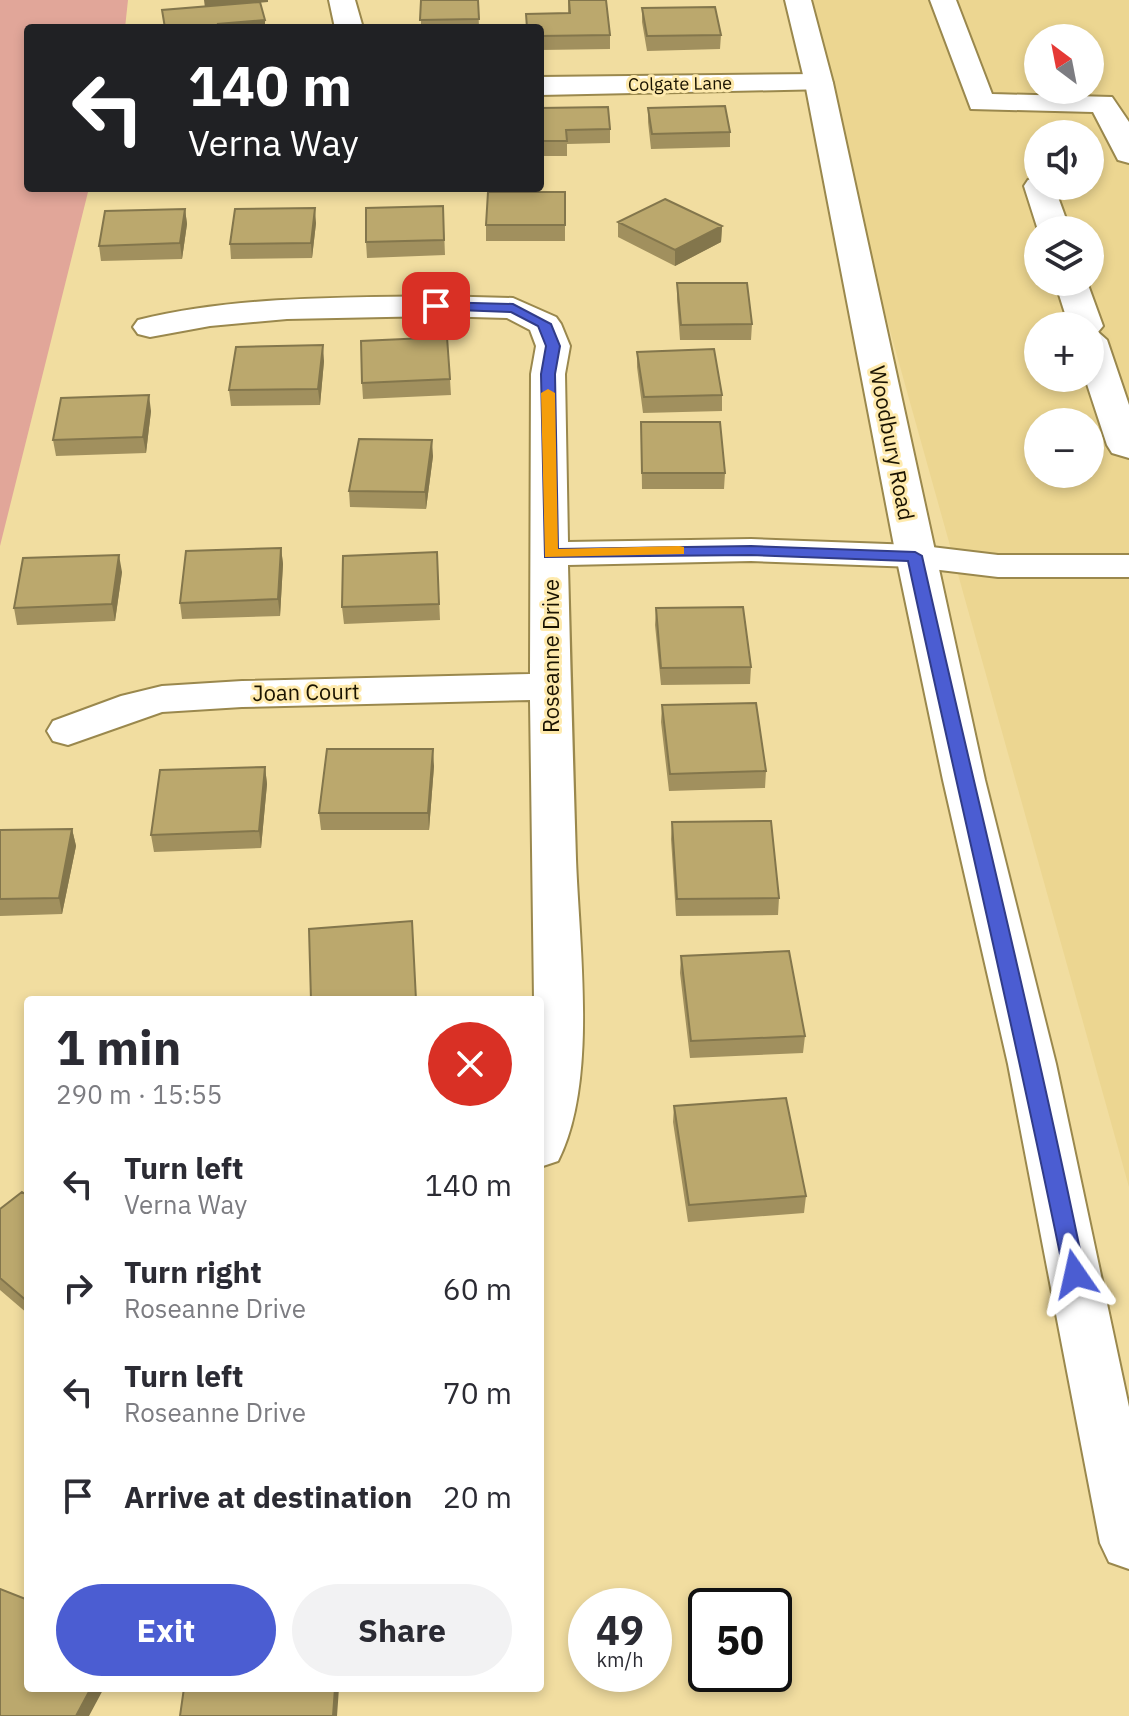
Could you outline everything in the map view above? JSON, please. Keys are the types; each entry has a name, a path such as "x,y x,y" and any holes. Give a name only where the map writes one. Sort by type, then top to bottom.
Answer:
{"street":[{"path":"342,0 348,24"},
{"name":"Woodbury Road","path":"798,0 819,83 964,780 1032,1064 1129,1543"},
{"path":"943,0 981,103 1102,103 1123,147"},
{"name":"Colgate Lane","path":"544,86 819,83"},
{"name":"Roseanne Drive","path":"150,327 210,316 287,309 436,306 513,308 544,324 553,346 548,374 550,687 559,1047 544,1136"},
{"path":"1104,382 1125,445 1129,447"},
{"path":"550,554 751,550 915,556 998,566 1129,566"},
{"name":"Joan Court","path":"68,731 135,705 162,699 242,694 550,687"}],"shaded area":[{"path":"0,0 128,0 125,24 24,24 24,192 88,192 0,546"},
{"path":"804,0 1129,0 1129,1187 846,173"}],"building":[{"path":"421,0 478,0 479,19 420,20"},
{"path":"569,0 606,0 610,35 544,36 544,24 527,24 526,14 570,13"},
{"path":"260,2 265,20 164,24 162,10"},
{"path":"715,7 721,35 647,36 642,8"},
{"path":"725,106 730,132 652,134 648,108"},
{"path":"608,107 610,129 566,130 567,141 544,141 544,108"},
{"path":"488,192 565,192 565,225 486,225"},
{"path":"665,199 722,226 675,250 618,222"},
{"path":"443,206 444,240 366,242 366,208"},
{"path":"315,208 311,243 230,244 235,209"},
{"path":"185,209 180,243 99,246 105,211"},
{"path":"677,283 747,283 752,324 681,325"},
{"path":"447,337 450,379 362,383 361,341"},
{"path":"323,345 318,389 229,390 236,347"},
{"path":"714,349 722,395 644,397 637,352"},
{"path":"149,395 143,437 53,440 61,398"},
{"path":"641,422 720,422 725,473 642,473"},
{"path":"359,439 432,440 425,492 349,491"},
{"path":"281,548 278,599 180,603 186,551"},
{"path":"437,552 439,604 342,607 343,556"},
{"path":"119,555 112,604 14,608 23,558"},
{"path":"743,607 751,667 661,668 656,608"},
{"path":"756,703 766,771 670,774 662,705"},
{"path":"327,749 433,749 428,813 319,813"},
{"path":"265,767 259,831 151,835 160,770"},
{"path":"771,821 779,898 677,899 672,822"},
{"path":"72,829 59,898 0,899 0,830"},
{"path":"412,921 416,996 311,996 309,929"},
{"path":"789,951 805,1036 691,1041 681,956"},
{"path":"786,1098 806,1196 689,1205 674,1106"},
{"path":"24,1193 24,1299 0,1278 0,1209"},
{"path":"0,1589 24,1598 24,1692 89,1692 76,1716 0,1716"},
{"path":"183,1692 335,1692 333,1716 180,1716"}],"slow traffic":[{"path":"548,393 550,554 679,551"}],"route":[{"path":"436,306 513,308 544,324 553,346 548,374 550,554 751,550 915,556 964,780 1032,1064 1075,1274"}]}
